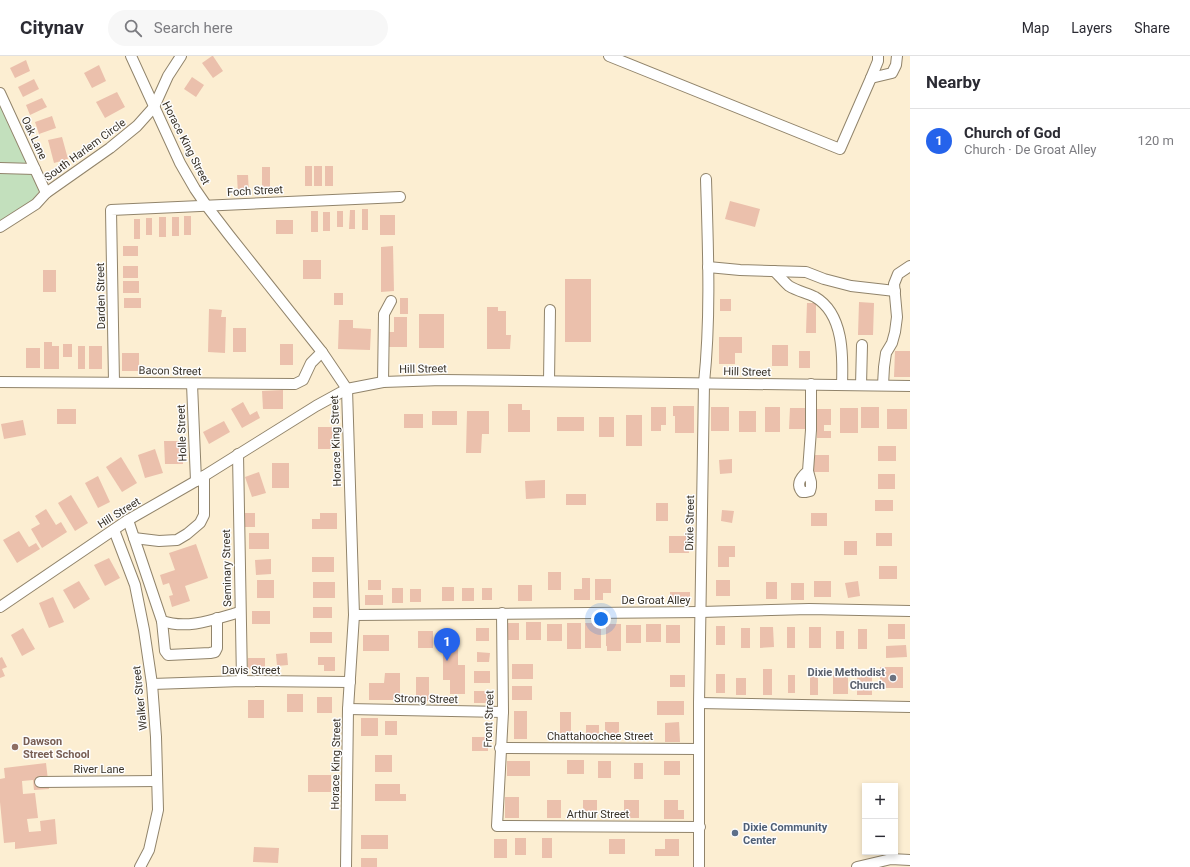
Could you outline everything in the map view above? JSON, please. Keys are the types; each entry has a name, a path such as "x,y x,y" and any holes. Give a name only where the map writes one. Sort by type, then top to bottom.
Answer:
{"street":[{"name":"Horace King Street","path":"131,56 180,163 206,205 322,352 347,389 354,615 348,710 346,867"},
{"name":"South Harlem Circle","path":"0,227 36,204 46,193 110,148 137,126 154,106 168,76 181,56"},
{"path":"609,56 840,149 878,61 878,56"},
{"path":"871,78 892,73 896,65 897,56"},
{"name":"Oak Lane","path":"0,93 46,193"},
{"path":"0,168 35,169"},
{"name":"Dixie Street","path":"699,867 699,703 704,383 707,356 708,266 706,179"},
{"name":"Foch Street","path":"111,210 400,197"},
{"name":"Darden Street","path":"111,210 114,382"},
{"path":"708,266 740,270 806,272 824,280 851,286 895,291"},
{"path":"883,385 886,353 892,343 897,317 894,284 898,274 910,266"},
{"path":"774,271 789,286 816,298 827,308 836,322 841,344 842,385"},
{"path":"383,382 384,314 391,300"},
{"path":"549,382 550,310"},
{"path":"861,385 862,345"},
{"name":"Bacon Street","path":"0,382 295,384 303,380 311,362 322,352"},
{"name":"Hill Street","path":"0,607 128,520 200,478 316,406 347,389 383,382 442,380 910,386"},
{"name":"Holle Street","path":"134,538 159,541 177,540 200,523 204,515 192,384"},
{"path":"808,470 811,430 811,384"},
{"name":"Seminary Street","path":"238,454 242,682"},
{"path":"128,520 162,621 165,651 168,655 210,654 215,652 217,648 217,618"},
{"name":"Walker Street","path":"114,530 135,585 144,630 152,684 156,737 158,810 149,850 140,867"},
{"name":"De Groat Alley","path":"354,615 809,610 910,611"},
{"path":"162,621 170,624 184,625 240,612"},
{"name":"Front Street","path":"497,826 503,712 502,613"},
{"name":"Davis Street","path":"152,684 350,682"},
{"path":"699,703 910,707"},
{"name":"Strong Street","path":"348,710 503,712"},
{"name":"Chattahoochee Street","path":"500,748 699,749"},
{"name":"River Lane","path":"40,782 157,781"},
{"name":"Arthur Street","path":"497,826 700,827"},
{"path":"857,867 891,859 910,860"}],"green space":[{"path":"0,106 39,191 34,200 0,221"}],"building":[{"path":"212,56 223,71 213,78 202,63"},
{"path":"26,60 30,71 15,78 10,68"},
{"path":"99,65 106,81 92,88 84,73"},
{"path":"192,77 204,85 196,97 184,89"},
{"path":"34,79 39,89 23,97 18,87"},
{"path":"117,92 125,107 105,118 96,102"},
{"path":"42,98 47,107 30,115 26,105"},
{"path":"52,116 56,128 39,134 35,122"},
{"path":"62,137 68,159 54,163 48,140"},
{"path":"305,166 312,166 312,186 305,186"},
{"path":"314,166 322,166 322,186 314,186"},
{"path":"325,166 333,166 333,186 325,186"},
{"path":"262,167 270,167 270,188 262,188"},
{"path":"237,175 248,175 249,195 238,195"},
{"path":"730,201 760,209 755,227 725,219"},
{"path":"362,209 368,209 368,230 362,230"},
{"path":"350,210 355,210 355,229 349,229"},
{"path":"311,211 318,211 318,232 311,232"},
{"path":"337,211 343,211 343,227 337,227"},
{"path":"323,212 330,212 330,231 323,231"},
{"path":"380,215 395,215 395,235 380,235"},
{"path":"184,216 191,216 191,235 184,235"},
{"path":"159,217 166,217 166,237 159,237"},
{"path":"172,217 179,217 179,236 172,236"},
{"path":"146,218 152,218 152,235 146,235"},
{"path":"134,219 140,219 140,239 134,239"},
{"path":"276,220 293,220 293,234 276,234"},
{"path":"123,246 138,246 138,256 123,256"},
{"path":"393,246 394,291 381,292 381,247"},
{"path":"303,260 321,260 321,279 303,279"},
{"path":"123,266 138,266 138,278 123,278"},
{"path":"43,270 56,270 56,292 43,292"},
{"path":"565,279 591,279 591,342 565,342"},
{"path":"123,281 139,281 139,293 123,293"},
{"path":"334,293 343,293 343,305 334,305"},
{"path":"124,298 141,298 141,308 124,308"},
{"path":"400,298 408,298 408,314 400,314"},
{"path":"720,299 731,299 731,311 720,311"},
{"path":"859,302 874,303 873,335 858,335"},
{"path":"807,303 816,303 816,333 806,333"},
{"path":"487,307 498,307 498,311 506,311 506,335 511,335 510,349 487,349"},
{"path":"209,309 222,310 221,317 226,317 225,353 208,352"},
{"path":"419,314 444,314 444,348 419,348"},
{"path":"394,317 407,317 407,347 387,347 387,332 394,332"},
{"path":"339,320 353,320 353,328 371,329 370,350 338,349"},
{"path":"233,328 246,328 246,352 233,352"},
{"path":"719,337 742,337 742,353 735,353 735,364 719,364"},
{"path":"44,342 52,342 52,346 59,346 59,369 44,369"},
{"path":"63,344 72,344 72,357 63,357"},
{"path":"280,344 293,344 293,365 280,365"},
{"path":"772,345 788,345 788,366 772,366"},
{"path":"78,346 85,346 85,369 78,369"},
{"path":"89,346 102,346 102,369 89,369"},
{"path":"26,348 40,348 40,368 26,368"},
{"path":"799,351 810,351 810,368 799,368"},
{"path":"895,351 910,351 910,377 894,377"},
{"path":"122,353 139,353 139,371 122,371"},
{"path":"283,390 283,409 263,409 262,391"},
{"path":"243,402 250,415 257,411 260,418 242,428 231,409"},
{"path":"508,404 522,404 522,410 530,410 530,432 508,432"},
{"path":"673,406 694,406 694,433 675,433 675,416 673,416"},
{"path":"651,407 666,407 666,425 661,425 661,431 651,431"},
{"path":"711,407 729,407 729,431 711,431"},
{"path":"765,407 780,407 780,432 765,432"},
{"path":"861,407 879,407 879,428 861,428"},
{"path":"790,408 807,408 806,429 789,429"},
{"path":"840,408 858,408 858,433 840,433"},
{"path":"57,409 76,409 76,424 57,424"},
{"path":"813,409 831,409 831,425 824,425 824,431 831,431 831,438 817,438 817,432 813,432"},
{"path":"887,409 907,409 907,429 887,429"},
{"path":"432,411 457,411 457,425 432,425"},
{"path":"467,411 489,411 489,434 482,434 481,453 466,453"},
{"path":"739,411 756,411 756,432 739,432"},
{"path":"404,414 423,414 423,428 404,428"},
{"path":"626,415 642,415 642,446 626,446"},
{"path":"557,417 584,417 584,431 557,431"},
{"path":"599,417 614,417 614,437 599,437"},
{"path":"23,420 26,435 4,439 1,424"},
{"path":"224,421 230,432 209,444 203,432"},
{"path":"318,427 334,427 334,449 318,449"},
{"path":"164,441 181,441 183,464 165,464"},
{"path":"878,446 896,446 896,461 878,461"},
{"path":"155,449 163,473 145,478 138,455"},
{"path":"811,455 829,455 829,472 811,472"},
{"path":"121,457 137,483 122,492 106,467"},
{"path":"732,459 732,473 720,474 719,460"},
{"path":"272,463 289,463 289,488 272,488"},
{"path":"259,472 266,493 252,497 245,477"},
{"path":"878,474 895,474 895,489 878,489"},
{"path":"98,476 110,502 98,508 85,483"},
{"path":"545,480 545,498 526,499 525,481"},
{"path":"566,494 586,494 586,505 566,505"},
{"path":"71,495 88,523 75,531 58,503"},
{"path":"875,500 893,500 893,511 875,511"},
{"path":"656,503 668,503 668,521 656,521"},
{"path":"46,509 56,525 61,522 67,532 42,548 31,529 40,524 35,516"},
{"path":"722,510 734,511 732,523 721,521"},
{"path":"245,513 255,513 255,527 245,527"},
{"path":"320,513 337,513 337,529 312,529 312,519 320,519"},
{"path":"811,513 827,513 827,526 811,526"},
{"path":"19,531 29,547 36,543 40,549 17,563 3,540"},
{"path":"249,533 269,533 269,549 249,549"},
{"path":"876,533 892,533 892,546 876,546"},
{"path":"669,536 689,536 689,553 669,553"},
{"path":"844,541 857,541 857,555 844,555"},
{"path":"196,544 208,578 185,586 190,601 172,607 169,596 173,595 169,583 163,585 160,575 175,570 169,553"},
{"path":"718,546 735,546 735,557 729,557 729,567 718,567"},
{"path":"312,557 334,557 334,572 312,572"},
{"path":"109,558 120,578 105,586 94,565"},
{"path":"271,559 271,574 256,575 255,560"},
{"path":"879,566 897,566 897,579 879,579"},
{"path":"548,572 561,572 561,590 548,590"},
{"path":"582,578 590,578 590,600 574,600 574,589 582,589"},
{"path":"595,579 611,579 611,593 603,593 603,600 595,600"},
{"path":"257,580 274,580 274,598 257,598"},
{"path":"368,580 381,580 381,590 368,590"},
{"path":"716,580 730,580 730,596 716,596"},
{"path":"79,581 90,599 74,609 63,590"},
{"path":"814,581 831,581 831,597 814,597"},
{"path":"858,581 860,596 848,598 845,583"},
{"path":"313,582 335,582 335,598 313,598"},
{"path":"766,582 777,582 777,599 766,599"},
{"path":"791,583 804,583 804,600 791,600"},
{"path":"518,585 532,585 532,601 518,601"},
{"path":"442,587 454,587 454,601 442,601"},
{"path":"392,588 403,588 403,603 392,603"},
{"path":"462,588 474,588 474,601 462,601"},
{"path":"482,588 492,588 492,600 482,600"},
{"path":"410,589 421,589 421,602 410,602"},
{"path":"670,592 690,592 690,603 670,603"},
{"path":"365,595 383,595 383,605 365,605"},
{"path":"53,597 64,622 49,628 39,603"},
{"path":"313,607 332,607 332,618 313,618"},
{"path":"252,611 270,611 270,624 252,624"},
{"path":"526,622 541,622 541,640 526,640"},
{"path":"505,623 519,623 519,640 505,640"},
{"path":"567,623 581,623 581,649 567,649"},
{"path":"585,623 601,623 601,648 585,648"},
{"path":"547,624 562,624 562,641 547,641"},
{"path":"606,624 621,624 621,651 607,651"},
{"path":"646,624 661,624 661,642 646,642"},
{"path":"888,624 905,624 905,639 888,639"},
{"path":"626,625 641,625 641,643 626,643"},
{"path":"666,625 680,625 680,643 666,643"},
{"path":"716,626 725,626 725,645 716,645"},
{"path":"760,627 773,627 774,647 760,648"},
{"path":"787,627 795,627 795,648 787,648"},
{"path":"809,627 821,627 821,648 809,648"},
{"path":"23,628 35,649 22,656 11,635"},
{"path":"476,628 489,628 489,641 476,641"},
{"path":"741,628 750,628 750,648 741,648"},
{"path":"858,629 867,629 867,649 858,649"},
{"path":"418,631 433,631 433,648 418,648"},
{"path":"836,631 844,631 844,649 836,649"},
{"path":"310,632 332,632 332,643 310,643"},
{"path":"363,635 389,635 389,651 363,651"},
{"path":"443,639 458,639 458,665 465,665 465,694 450,694 450,680 443,680"},
{"path":"906,645 907,657 886,658 886,646"},
{"path":"477,652 490,653 489,662 477,662"},
{"path":"287,653 288,665 277,666 276,654"},
{"path":"2,657 7,667 2,669 5,676 0,678 0,658"},
{"path":"318,657 335,657 335,671 324,671 324,665 318,665"},
{"path":"248,658 265,658 265,669 248,669"},
{"path":"512,664 533,664 533,679 512,679"},
{"path":"880,667 903,667 903,688 880,688"},
{"path":"763,669 772,669 772,695 763,695"},
{"path":"474,671 490,671 490,683 474,683"},
{"path":"385,673 400,673 400,700 369,700 369,683 384,683"},
{"path":"716,674 725,674 725,693 716,693"},
{"path":"670,675 685,675 685,687 670,687"},
{"path":"788,675 795,675 795,693 788,693"},
{"path":"810,675 818,675 818,695 810,695"},
{"path":"833,675 848,675 848,694 833,694"},
{"path":"857,675 872,675 872,695 857,695"},
{"path":"416,677 429,677 429,701 416,701"},
{"path":"736,678 746,678 746,695 736,695"},
{"path":"512,686 532,686 532,700 512,700"},
{"path":"474,691 489,691 489,703 474,703"},
{"path":"287,694 303,694 303,712 287,712"},
{"path":"317,697 332,697 332,713 317,713"},
{"path":"248,700 264,700 264,718 248,718"},
{"path":"657,701 684,701 684,715 657,715"},
{"path":"514,711 527,711 527,739 514,739"},
{"path":"560,712 571,712 571,740 560,740"},
{"path":"361,718 378,718 378,736 361,736"},
{"path":"385,721 397,721 397,735 385,735"},
{"path":"605,722 619,722 619,741 605,741"},
{"path":"679,722 680,742 665,742 665,723"},
{"path":"586,725 599,725 599,740 586,740"},
{"path":"472,737 488,737 488,751 472,751"},
{"path":"375,755 392,755 392,772 375,772"},
{"path":"567,760 584,760 584,774 567,774"},
{"path":"507,761 530,761 530,776 507,776"},
{"path":"598,761 611,761 611,778 598,778"},
{"path":"664,761 680,761 680,775 664,775"},
{"path":"46,763 49,789 34,790 33,780 22,781 23,794 35,793 38,818 27,819 29,832 41,831 40,821 55,819 57,844 15,849 15,842 4,843 0,802 0,779 5,778 4,768"},
{"path":"634,763 643,763 643,779 634,779"},
{"path":"308,775 331,775 331,792 308,792"},
{"path":"375,784 400,784 400,794 406,794 406,801 375,801"},
{"path":"505,797 519,797 519,818 505,818"},
{"path":"547,800 561,800 561,818 547,818"},
{"path":"583,800 597,800 597,818 583,818"},
{"path":"624,800 639,800 639,818 624,818"},
{"path":"664,800 678,800 678,810 684,810 684,819 664,819"},
{"path":"361,835 388,835 388,849 361,849"},
{"path":"515,838 526,838 526,855 515,855"},
{"path":"542,838 552,838 552,858 542,858"},
{"path":"494,839 507,839 507,858 494,858"},
{"path":"609,839 625,839 625,854 609,854"},
{"path":"665,839 679,839 679,856 655,856 655,849 665,849"},
{"path":"254,847 279,848 278,863 253,862"},
{"path":"361,858 377,858 377,867 361,867"}],"place":[{"name":"Church of God","path":"447,661"},
{"name":"Dixie Methodist Church","path":"893,678"},
{"name":"Dawson Street School","path":"15,747"},
{"name":"Dixie Community Center","path":"735,833"}]}
